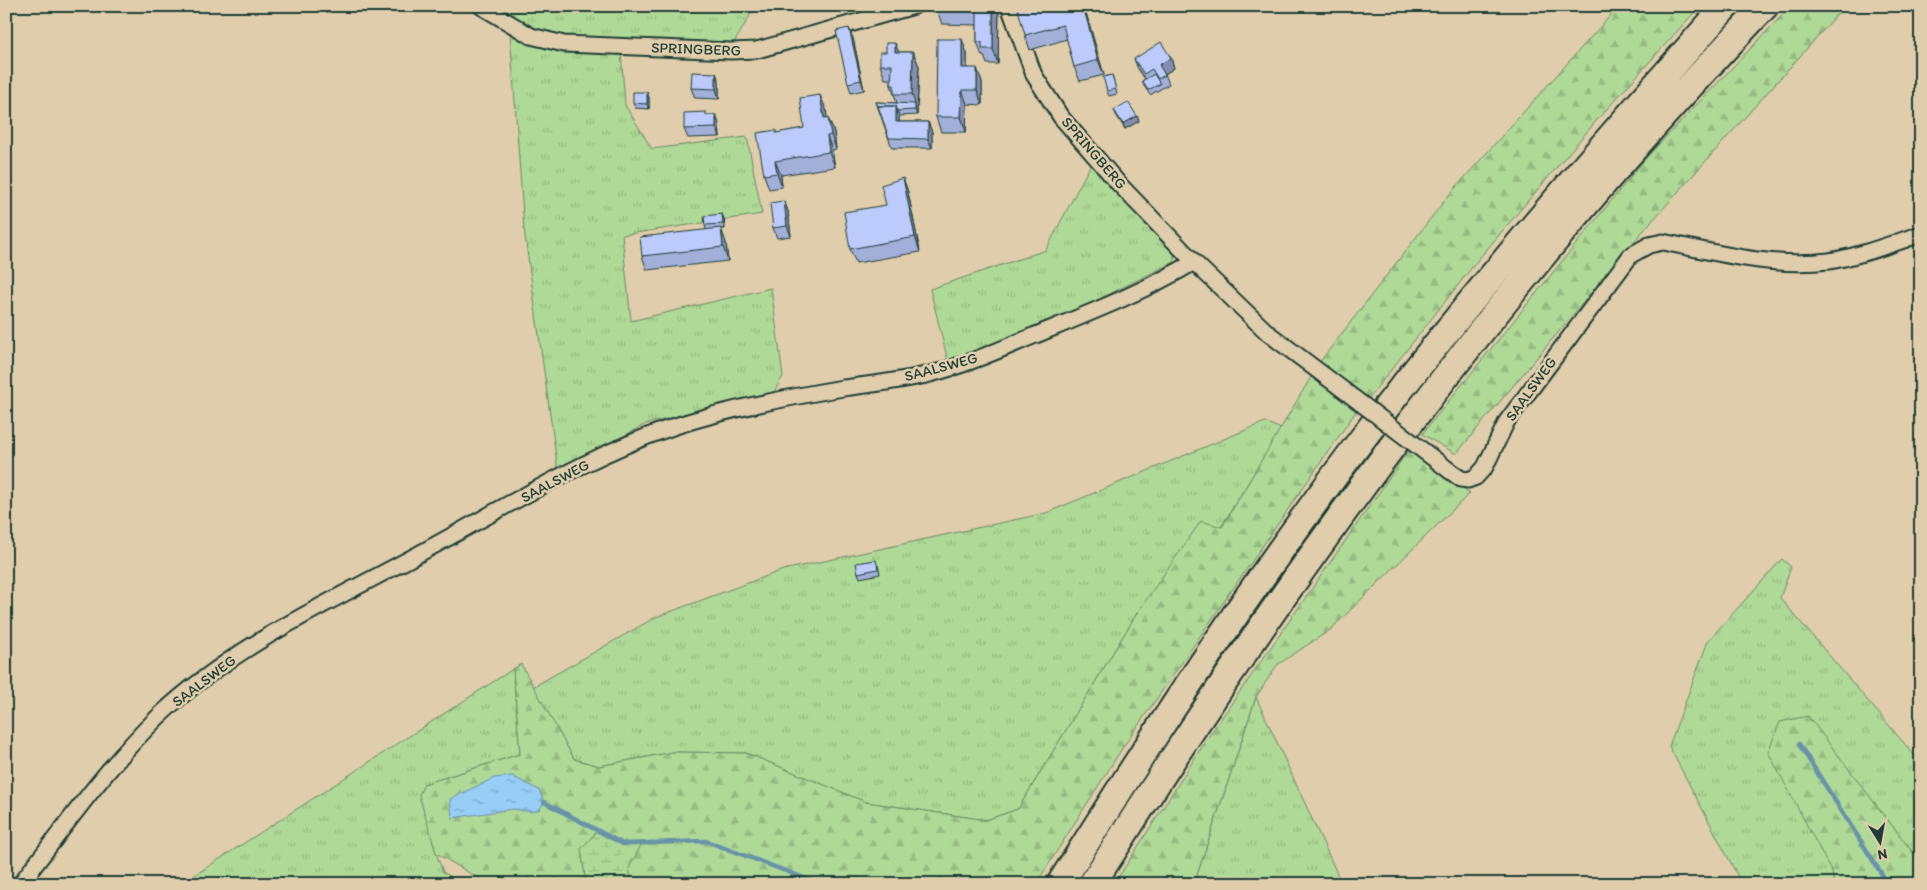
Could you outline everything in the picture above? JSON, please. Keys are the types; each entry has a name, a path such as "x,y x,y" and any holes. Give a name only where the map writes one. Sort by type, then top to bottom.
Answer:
{"highway":[{"path":"1060,884 1187,688 1274,562 1369,431 1542,216 1726,6"},
{"path":"1092,884 1208,704 1284,593 1391,446 1562,234 1702,72 1765,6"}],"street":[{"name":"SPRINGBERG","path":"480,6 531,36 564,44 731,51 757,50 914,6"},
{"name":"SPRINGBERG","path":"1008,6 1034,76 1061,117 1120,184 1192,259"},
{"name":"SAALSWEG","path":"20,884 115,762 161,715 210,674 265,637 617,448 650,435 702,418 798,396 928,374 962,364 1077,318 1177,272 1192,259 1268,333 1450,471 1461,479 1468,480 1476,477 1485,467 1507,421 1631,255 1648,245 1663,242 1753,260 1797,263 1829,261 1856,255 1921,234"}],"green space":[{"path":"491,6 768,6 753,10 734,43 565,38 541,33"},
{"path":"845,6 903,6 848,23"},
{"path":"1619,6 1700,6 1597,120 1481,256 1368,399 1319,363 1448,196"},
{"path":"1791,6 1845,6 1643,231 1456,454 1422,434 1645,159"},
{"path":"510,32 539,46 621,51 625,105 652,149 747,137 762,214 622,235 631,321 771,288 783,376 774,392 646,424 558,471 524,229"},
{"path":"1091,164 1175,252 1174,262 1079,309 948,361 930,289 1046,250"},
{"path":"1311,377 1357,410 1123,747 1036,884 488,884 436,853 419,795 424,784 520,754 513,669 521,664 574,759 599,766 673,752 746,753 866,802 986,820 1018,809 1139,610 1201,521 1222,527"},
{"path":"1265,422 1281,429 1221,527 1139,610 1018,809 986,820 866,802 746,753 673,752 599,766 574,759 533,687 656,617 783,570 1046,513"},
{"path":"1408,451 1470,493 1330,630 1277,665 1256,697 1194,884 1114,884 1211,733"},
{"path":"1782,559 1791,567 1780,598 1921,763 1921,863 1807,716 1834,884 1742,884 1669,746 1708,641"},
{"path":"513,669 520,754 424,784 436,853 443,872 463,884 186,884 187,881 198,873"},
{"path":"1256,697 1342,884 1194,884"},
{"path":"1808,716 1921,863 1921,884 1834,884 1832,872 1768,752 1780,722"},
{"path":"597,831 623,844 641,845 629,868 632,884 586,883 581,849"}],"water":[{"path":"512,776 539,790 544,802 540,809 532,812 513,809 452,818 450,799 494,778"}],"building":[{"path":"937,6 993,6 993,49 982,49 982,42 977,42 977,10 937,10"},
{"path":"1017,6 1083,6 1098,60 1074,67 1063,25 1025,35"},
{"path":"849,28 861,80 848,83 836,31"},
{"path":"937,39 962,39 962,68 977,68 977,90 962,90 961,117 936,117"},
{"path":"1161,42 1171,58 1159,65 1165,75 1158,79 1152,69 1144,74 1134,59"},
{"path":"886,43 895,43 895,52 913,52 912,94 894,94 894,85 891,85 892,65 880,65 880,52 886,52"},
{"path":"692,72 716,73 716,89 691,88"},
{"path":"1154,74 1160,84 1148,90 1142,81"},
{"path":"1112,75 1116,89 1107,91 1103,77"},
{"path":"633,92 647,92 647,104 633,103"},
{"path":"820,95 824,118 828,118 831,135 827,136 829,152 775,161 777,173 764,175 757,133 776,130 776,133 804,128 800,98"},
{"path":"876,102 915,104 915,110 897,111 896,106 878,106"},
{"path":"1128,102 1137,116 1123,124 1114,110"},
{"path":"878,106 896,106 896,122 928,122 928,139 889,138"},
{"path":"706,112 706,115 716,115 716,128 684,129 684,113"},
{"path":"903,178 915,237 850,249 844,212 886,205 881,185"},
{"path":"784,201 787,226 773,228 770,203"},
{"path":"722,214 723,224 705,225 704,216"},
{"path":"721,228 723,247 642,256 640,237"},
{"path":"876,560 878,569 858,573 856,563"}],"waterway":[{"path":"1799,744 1888,884"},
{"path":"544,802 623,844 706,841 820,884"}]}
